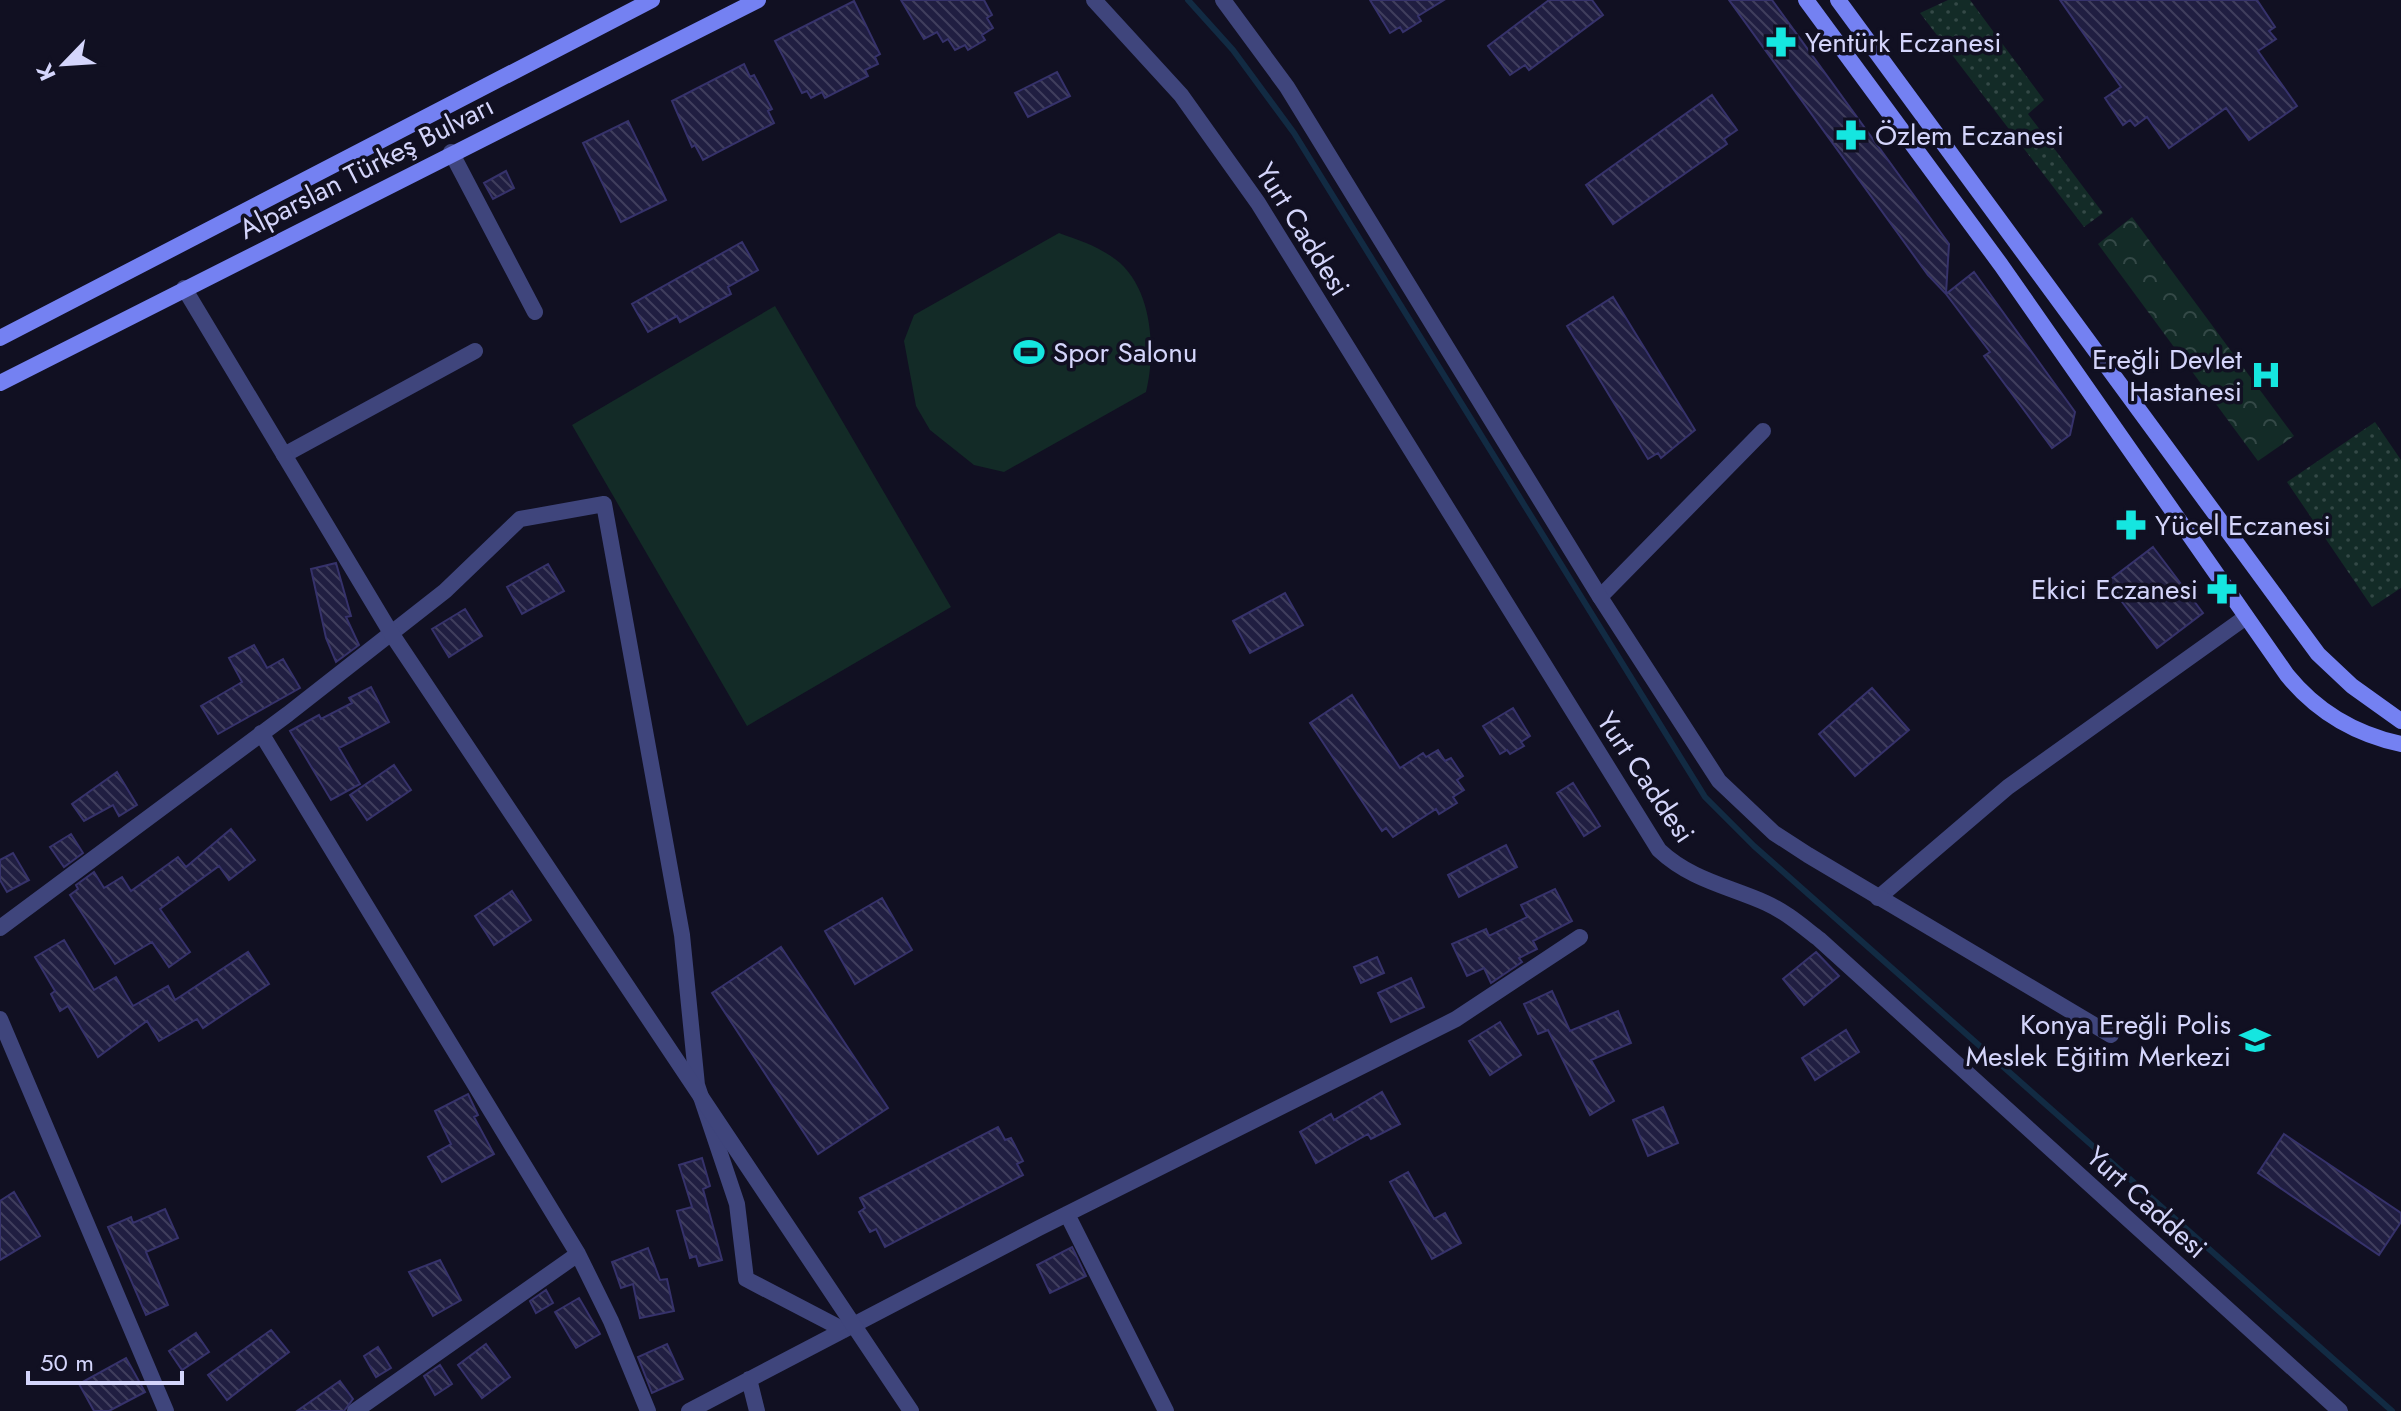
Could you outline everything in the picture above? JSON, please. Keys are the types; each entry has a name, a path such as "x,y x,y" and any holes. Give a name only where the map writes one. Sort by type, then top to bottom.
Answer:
{"main road":[{"path":"0,338 652,0"},
{"name":"Alparslan Türkeş Bulvarı","path":"0,383 451,152 758,0"},
{"path":"1806,0 2001,265 2293,682 2323,712 2369,736 2401,744"},
{"path":"1838,0 2318,654 2352,686 2401,721"}],"street":[{"name":"Yurt Caddesi","path":"1094,0 1181,95 1249,190 1659,850 1678,868 1698,879 1769,904 1819,939 2340,1411"},
{"name":"Yurt Caddesi","path":"1223,0 1287,87 1600,597 1672,710 1733,797 1774,833 2111,1035"},
{"path":"451,152 535,312"},
{"path":"184,288 391,633 701,1097 849,1328 911,1411"},
{"path":"284,455 475,351"},
{"path":"1600,597 1763,431"},
{"path":"0,928 445,591 520,519 604,504 682,935 701,1097 737,1204 746,1279 782,1301 849,1328"},
{"path":"1878,898 2008,787 2246,617"},
{"path":"261,733 578,1254 611,1321 648,1411"},
{"path":"689,1411 1067,1214 1456,1019 1580,937"},
{"path":"0,1019 166,1411"},
{"path":"1067,1214 1166,1411"},
{"path":"355,1411 578,1254"},
{"path":"749,1379 757,1411"}],"green space":[{"path":"1948,0 1970,0 2044,100 2028,114 2103,213 2084,227 1920,13"},
{"path":"2132,217 2294,436 2258,461 2098,244"},
{"name":"Spor Salonu","path":"1059,233 1108,254 1128,271 1137,286 1144,303 1151,339 1146,392 1004,472 974,465 930,430 916,406 904,341 914,315"},
{"path":"775,306 951,607 747,726 572,425"},
{"path":"2375,422 2401,460 2401,588 2372,607 2287,482"}],"building":[{"path":"901,0 984,0 992,15 987,18 993,28 982,35 985,40 968,50 965,45 955,50 948,39 943,42 937,32 924,39"},
{"path":"1370,0 1444,0 1418,16 1421,21 1403,32 1400,27 1390,33"},
{"path":"1549,0 1592,0 1603,15 1529,70 1525,65 1510,75 1488,46"},
{"path":"1729,0 1772,0 1949,244 1946,294 1928,275"},
{"path":"2060,0 2257,0 2275,27 2269,31 2276,39 2258,51 2297,106 2249,140 2226,108 2169,148 2147,117 2135,126 2130,120 2123,125 2105,98 2121,87"},
{"path":"854,1 880,54 875,57 878,64 865,70 868,76 825,98 822,92 811,98 807,91 802,93 775,41"},
{"path":"744,64 750,77 754,75 772,109 768,111 774,123 703,160 695,145 692,147 672,101"},
{"path":"1057,72 1070,96 1028,117 1015,93"},
{"path":"1712,95 1737,130 1724,139 1727,144 1613,224 1586,185"},
{"path":"628,121 666,200 621,222 583,143"},
{"path":"506,171 514,188 493,199 484,183"},
{"path":"742,242 758,270 728,287 731,294 680,322 677,316 648,332 632,304"},
{"path":"1974,272 2075,412 2070,435 2052,448 1984,356 1990,352 1946,294"},
{"path":"1613,297 1695,430 1661,458 1658,453 1648,459 1567,326"},
{"path":"2153,547 2203,613 2157,648 2107,582"},
{"path":"336,563 351,616 346,617 359,645 336,662 326,638 311,569"},
{"path":"548,564 564,591 522,614 507,587"},
{"path":"1285,593 1303,625 1250,653 1233,621"},
{"path":"465,609 482,636 449,657 432,629"},
{"path":"254,645 267,668 283,659 300,688 218,734 201,706 242,682 229,658"},
{"path":"371,687 389,722 339,748 360,784 331,800 290,731 319,715 321,719 352,703 349,698"},
{"path":"1872,688 1909,730 1855,776 1819,734"},
{"path":"1352,695 1400,768 1423,753 1426,757 1438,750 1445,761 1451,758 1463,776 1457,780 1464,790 1453,797 1457,803 1439,814 1436,809 1393,837 1386,828 1382,831 1310,723"},
{"path":"1513,708 1530,736 1521,742 1524,746 1510,754 1507,750 1500,754 1483,726"},
{"path":"394,765 411,790 367,820 350,795"},
{"path":"117,772 137,805 119,816 113,805 84,821 72,804"},
{"path":"1573,783 1600,826 1584,836 1557,793"},
{"path":"231,829 255,860 229,880 219,866 160,909 190,952 169,967 152,942 115,964 70,895 78,889 76,885 94,872 104,888 122,877 131,891 178,857 186,867"},
{"path":"71,834 83,853 64,867 50,847"},
{"path":"1506,845 1517,867 1459,897 1448,875"},
{"path":"13,853 29,880 7,892 0,880 0,860"},
{"path":"1555,889 1572,921 1533,941 1537,949 1519,958 1522,962 1491,983 1484,968 1467,976 1452,944 1486,929 1489,936 1527,917 1521,905"},
{"path":"512,891 531,920 494,945 475,916"},
{"path":"882,898 912,950 855,984 825,931"},
{"path":"64,940 94,990 116,977 133,1006 168,986 175,1000 248,952 269,984 203,1028 197,1019 159,1041 147,1021 98,1057 68,1006 60,1011 51,994 55,991 35,957"},
{"path":"781,947 888,1108 818,1154 712,993"},
{"path":"1816,952 1839,976 1804,1005 1783,979"},
{"path":"1377,957 1384,973 1361,983 1354,967"},
{"path":"1411,978 1424,1007 1391,1022 1378,993"},
{"path":"1552,991 1570,1031 1618,1011 1631,1043 1591,1060 1614,1101 1590,1115 1548,1030 1538,1034 1524,1004"},
{"path":"1500,1022 1521,1055 1490,1075 1469,1041"},
{"path":"1846,1030 1859,1052 1815,1080 1802,1058"},
{"path":"1382,1092 1400,1124 1371,1139 1368,1134 1316,1163 1300,1132 1331,1114 1334,1120"},
{"path":"468,1094 478,1115 474,1117 494,1154 442,1182 428,1157 451,1144 435,1111"},
{"path":"1663,1107 1678,1143 1648,1156 1633,1120"},
{"path":"998,1127 1005,1140 1011,1138 1023,1161 1017,1164 1023,1175 885,1247 876,1229 870,1232 859,1212 865,1208 860,1198"},
{"path":"2284,1134 2401,1213 2401,1222 2379,1255 2258,1173"},
{"path":"702,1158 710,1186 703,1189 722,1260 699,1266 696,1256 690,1258 677,1211 692,1207 679,1165"},
{"path":"1408,1172 1434,1219 1445,1213 1461,1243 1432,1259 1390,1182"},
{"path":"14,1192 40,1236 0,1260 0,1201"},
{"path":"165,1209 178,1238 146,1252 168,1305 146,1315 108,1227 131,1217 133,1223"},
{"path":"1072,1247 1086,1276 1050,1293 1037,1265"},
{"path":"648,1248 660,1280 667,1279 674,1311 640,1318 633,1284 621,1288 612,1262"},
{"path":"440,1260 461,1300 433,1316 409,1272"},
{"path":"546,1290 553,1303 536,1313 530,1301"},
{"path":"579,1298 600,1334 576,1348 555,1312"},
{"path":"271,1330 289,1352 227,1400 208,1375"},
{"path":"196,1333 209,1352 182,1370 169,1351"},
{"path":"486,1344 510,1377 482,1398 458,1365"},
{"path":"667,1344 683,1379 652,1393 638,1357"},
{"path":"378,1347 391,1368 376,1377 364,1356"},
{"path":"126,1358 145,1392 109,1411 94,1411 79,1384"},
{"path":"440,1365 452,1384 435,1395 424,1376"},
{"path":"340,1381 353,1399 344,1411 297,1411"}],"waterway":[{"path":"1188,0 1233,50 1294,133 1705,797 1754,846 2392,1411"}],"place":[{"name":"Yentürk Eczanesi","path":"1781,42"},
{"name":"Özlem Eczanesi","path":"1851,135"},
{"name":"Spor Salonu","path":"1029,352"},
{"name":"Ereğli Devlet Hastanesi","path":"2266,375"},
{"name":"Yücel Eczanesi","path":"2131,525"},
{"name":"Ekici Eczanesi","path":"2222,589"},
{"name":"Konya Ereğli Polis Meslek Eğitim Merkezi","path":"2255,1040"}]}
